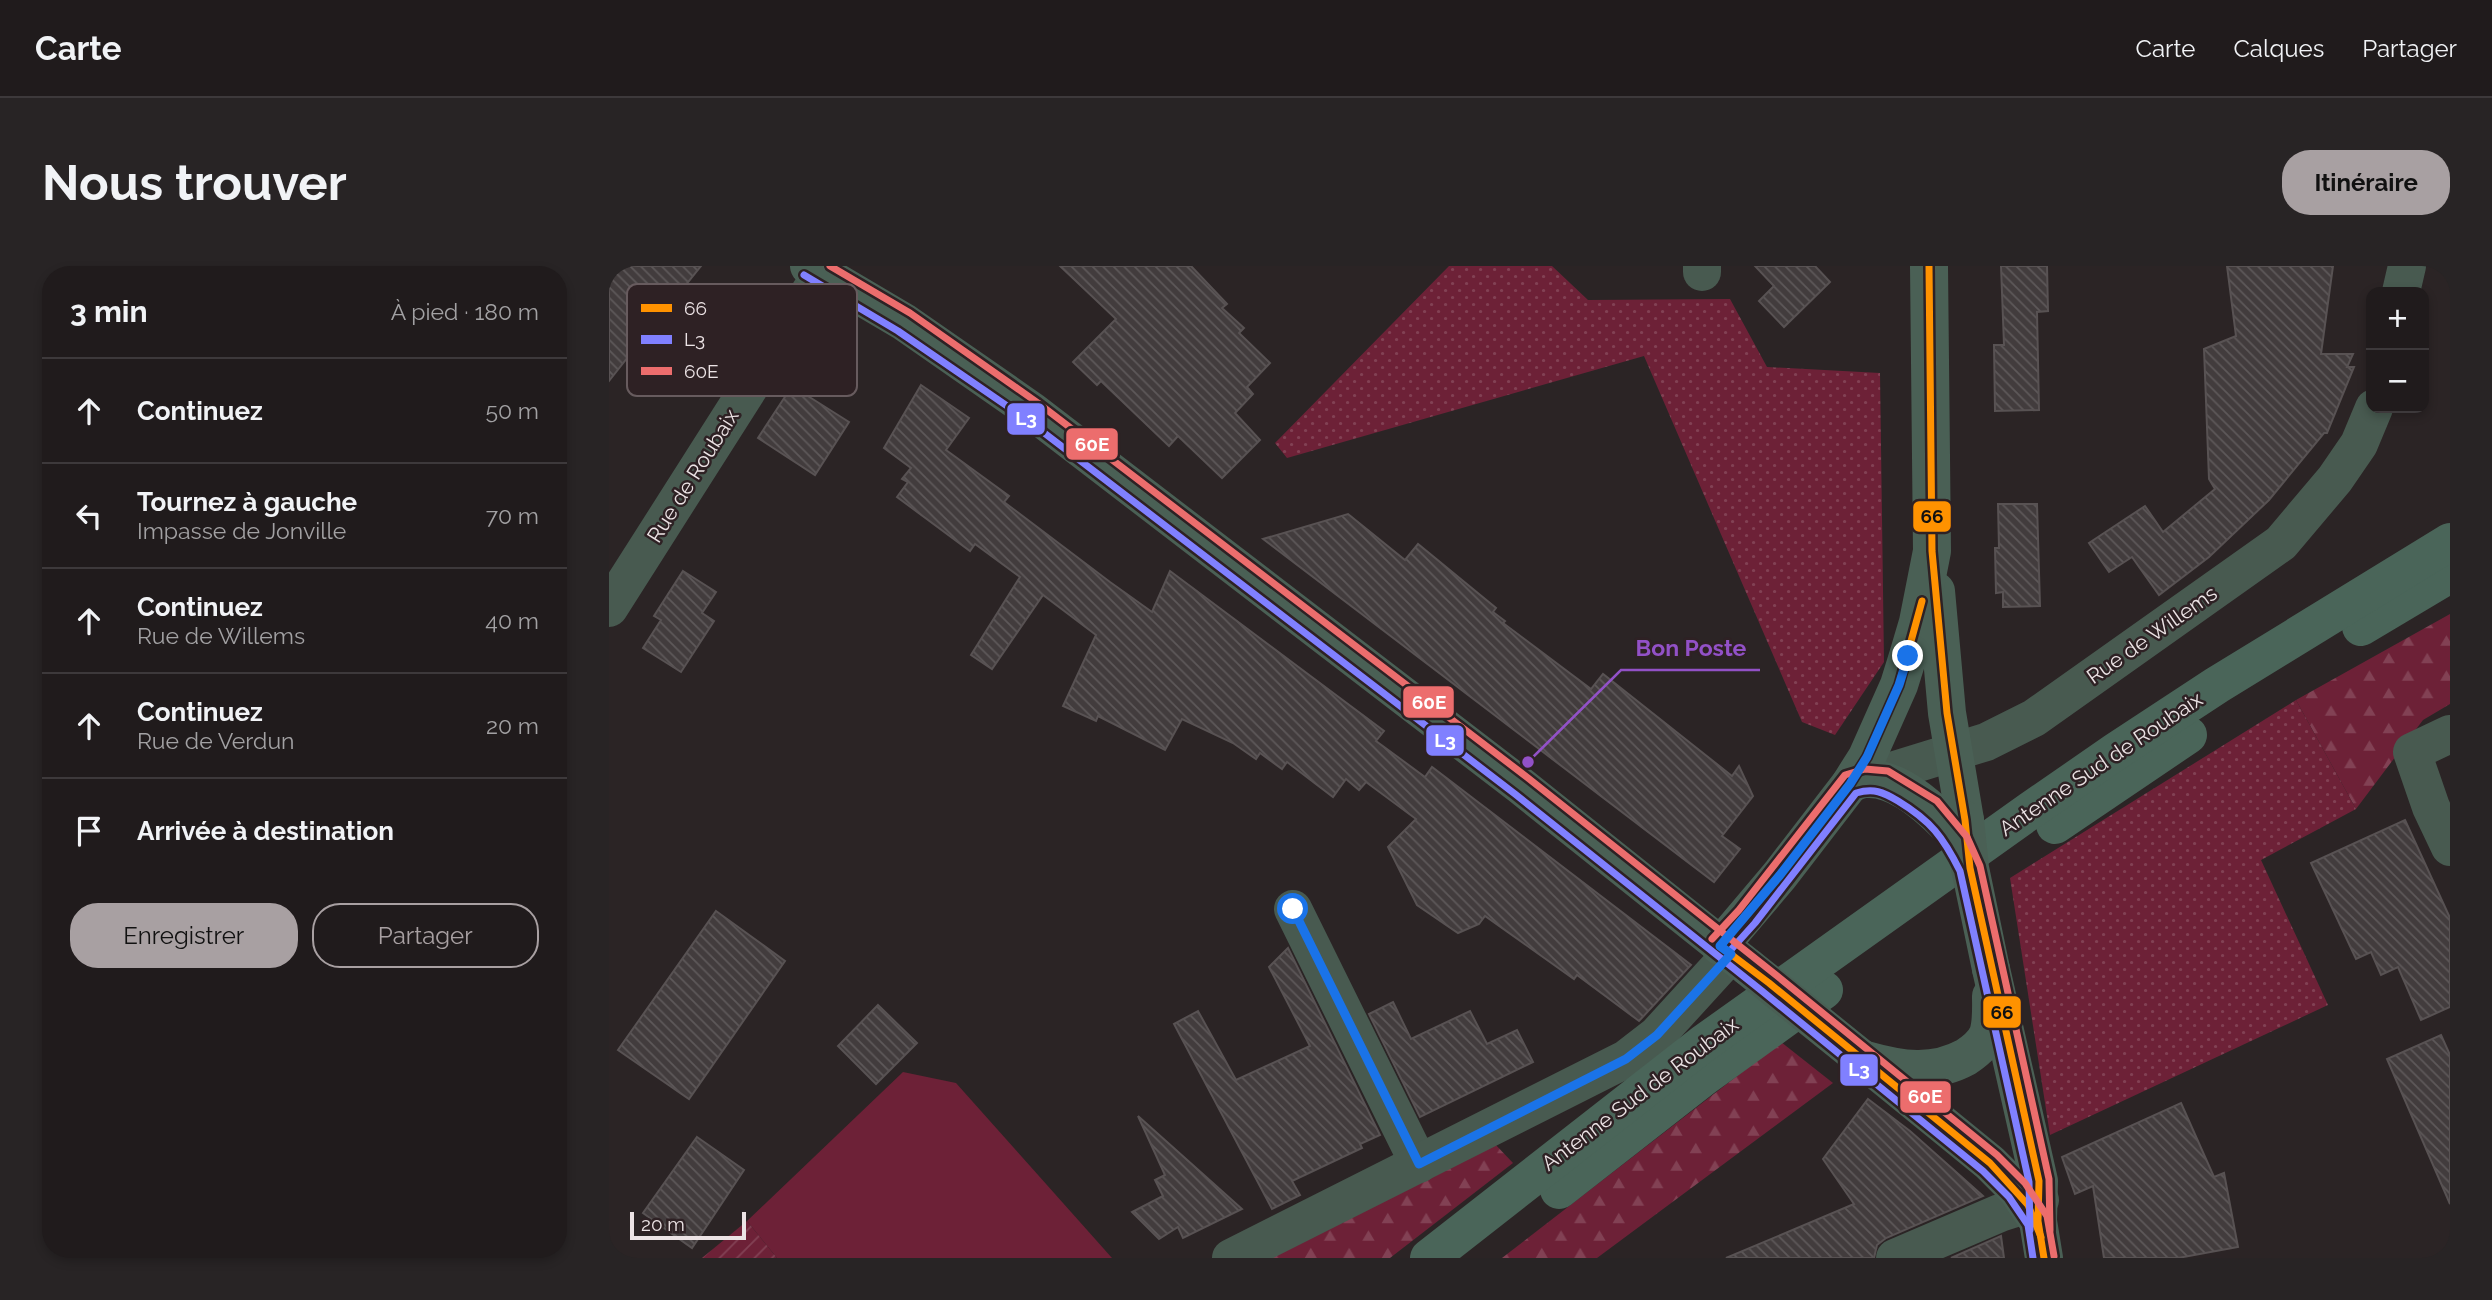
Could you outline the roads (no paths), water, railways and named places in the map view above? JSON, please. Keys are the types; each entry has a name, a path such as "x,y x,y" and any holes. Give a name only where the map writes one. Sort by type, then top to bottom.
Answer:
{"highway":[{"name":"Antenne Sud de Roubaix","path":"1429,1258 1704,1043 2031,810 2217,685 2450,542"},
{"name":"Antenne Sud de Roubaix","path":"1472,1258 1705,1076 2047,831 2180,740 2303,661 2450,574"}],"main road":[{"path":"1929,266 1933,551 1939,640 1952,751 1955,822 1958,843 1970,868 2039,1181 2035,1208 2044,1258"},
{"name":"Rue de Roubaix","path":"815,270 838,284"},
{"name":"Rue de Roubaix","path":"857,295 914,329 1031,411 1521,786 1990,1163 2035,1208"},
{"path":"1733,956 1755,906 1858,781 1899,685 1918,622 1933,551"},
{"path":"1858,781 1885,781 1903,789 1955,822"},
{"path":"1861,1058 1901,1069 1927,1070 1942,1067 1970,1054 1982,1045 1988,1033 1991,969"}],"street":[{"path":"2402,287 2407,266"},
{"name":"Rue de Roubaix","path":"609,608 738,396"},
{"name":"Rue de Willems","path":"1858,781 1986,742 2034,718 2281,543 2335,479 2359,444 2372,413"},
{"path":"2450,734 2412,752 2431,807 2450,847"},
{"path":"1293,909 1419,1164"},
{"path":"1231,1258 1626,1059 1657,1035 1733,956"},
{"path":"1895,1258 2000,1213 2035,1208"}],"place":[{"name":"Bon Poste","path":"1528,762"}]}
